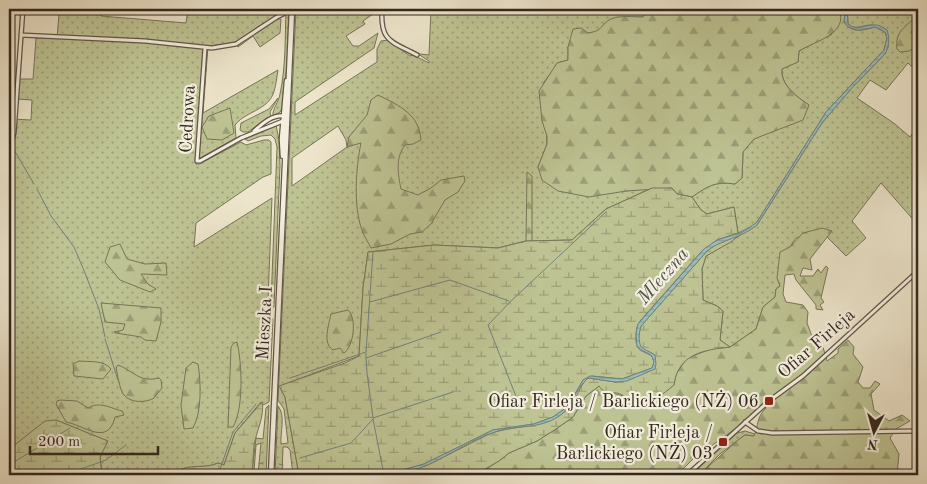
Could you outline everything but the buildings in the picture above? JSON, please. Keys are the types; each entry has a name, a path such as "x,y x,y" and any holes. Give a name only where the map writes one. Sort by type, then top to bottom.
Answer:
{"street":[{"path":"10,147 14,133 23,9"},
{"name":"Mieszka I","path":"271,475 284,171 285,88 289,68 292,9"},
{"path":"382,9 382,28 386,36 417,55"},
{"path":"21,35 145,41 205,48 236,44 283,14"},
{"name":"Cedrowa","path":"205,48 197,161 250,133 273,117 285,118"},
{"name":"Mieszka I","path":"284,171 283,128 285,118"},
{"name":"Cedrowa","path":"250,133 278,123 285,118"},
{"path":"278,123 283,128"},
{"name":"Ofiar Firleja","path":"687,475 769,400 803,376 918,271"},
{"path":"750,417 753,429"},
{"path":"745,422 753,429 772,433 918,431"}],"green space":[{"path":"61,9 101,9 101,16 186,23 188,9 281,9 280,14 234,43 208,46 203,113 278,70 274,91 269,101 242,118 235,125 236,138 195,159 196,164 199,164 241,142 246,145 264,140 271,142 271,174 263,177 196,223 194,247 272,198 268,300 262,307 260,320 264,323 267,322 270,313 277,147 275,139 271,135 261,136 248,141 245,139 276,125 279,140 280,166 274,307 272,307 271,317 273,319 269,402 263,405 261,402 235,433 224,465 218,463 188,468 178,473 178,475 102,475 100,457 107,441 56,420 9,451 9,98 12,98 11,119 31,120 32,100 17,99 19,79 33,79 36,38 57,38 59,14 71,14 69,10"},
{"path":"286,9 289,9 287,65 282,108 280,112 273,116 279,97 283,73"},
{"path":"296,9 380,9 363,21 365,24 346,36 353,46 359,46 378,33 374,48 295,102 295,115 377,62 377,49 381,41 388,40 410,56 413,55 429,63 429,61 412,50 420,54 429,55 431,9 647,9 643,17 631,17 613,21 599,32 588,33 568,47 568,60 557,63 544,82 547,144 538,167 626,191 652,188 606,209 572,240 526,241 498,248 434,245 368,252 363,288 359,356 280,386 285,397 299,475 293,475 290,450 287,447 283,447 282,475 275,475 278,406 282,414 281,444 288,443 284,409 278,400","holes":["338,126 346,140 347,147 292,186 292,158"]},
{"path":"647,9 839,9 841,18 835,31 799,51 798,62 782,69 786,85 809,105 803,120 754,139 743,152 742,178 735,184 722,183 712,185 692,197 677,194 672,188 626,191 589,197 558,191 542,180 538,167 547,144 547,136 542,121 539,91 557,63 568,60 568,47 573,29 581,28 588,33 593,32 615,18 643,17"},
{"path":"839,9 843,9 845,13 844,22 854,30 875,27 885,32 887,38 884,50 826,112 757,222 738,233 734,207 707,214 701,210 692,197 712,185 722,183 735,184 742,178 743,152 754,139 770,131 809,105 786,85 782,68 798,62 799,51 831,35 840,11"},
{"path":"847,9 918,9 918,72 908,63 886,90 870,80 857,98 895,124 910,137 918,125 918,136 914,142 918,147 918,225 881,183 852,221 866,238 846,256 827,237 831,231 796,238 790,247 780,286 776,289 775,297 763,307 756,329 730,347 720,340 723,311 703,300 702,269 706,256 757,225 822,123 851,89 885,54 888,47 887,30 873,25 851,26 848,24"},
{"path":"918,15 918,46 909,51 900,52 897,49 898,37"},
{"path":"277,19 281,19 280,33 260,47 253,36 238,47 237,45"},
{"path":"378,95 407,112 417,124 419,131 421,140 405,145 400,155 398,172 401,189 418,195 441,180 464,176 465,181 458,192 445,200 431,224 422,232 410,234 391,244 371,248 362,230 357,210 357,175 361,143 347,147 349,137 367,115 371,100"},
{"path":"278,98 270,112 271,116 248,132 240,130 241,123 269,109"},
{"path":"230,108 234,133 222,140 207,139 202,127 209,116"},
{"path":"527,172 532,176 532,241 526,241"},
{"path":"652,188 672,188 677,194 692,197 701,210 707,214 734,207 738,233 717,240 701,252 640,321 637,327 636,342 640,350 652,356 654,362 652,368 622,379 592,376 583,380 570,403 553,417 534,424 493,430 424,464 385,475 299,475 285,397 279,386 345,363 359,356 363,288 368,252 434,245 498,248 526,241 572,240 606,209"},
{"path":"822,228 832,231 810,259 812,270 803,268 800,276 813,276 818,269 821,273 826,266 828,268 821,298 824,302 820,305 823,310 816,309 816,305 796,280 794,274 785,275 783,294 786,302 803,305 808,312 807,323 813,339 823,347 827,361 838,353 838,349 848,340 854,347 853,354 863,367 858,382 863,388 870,388 875,381 880,384 871,394 874,410 889,421 902,415 910,421 896,429 890,438 899,454 897,475 699,475 745,435 754,436 759,418 766,408 762,404 735,429 693,459 677,475 475,475 509,453 537,441 573,417 586,396 599,386 605,392 622,396 637,406 674,385 676,374 687,358 711,349 730,347 756,329 763,307 775,297 776,289 780,286 777,278 780,252 790,247 803,233"},
{"path":"738,236 706,256 702,269 703,300 723,311 720,340 730,347 701,352 686,360 676,375 674,385 657,398 637,406 623,395 603,391 599,386 586,396 573,417 537,441 509,453 475,475 458,470 445,470 414,475 413,470 428,465 489,434 541,423 560,415 569,408 588,378 616,382 655,369 655,355 641,348 640,345 639,334 641,326 707,251 719,242"},
{"path":"120,244 127,259 145,264 166,263 167,275 141,274 148,284 156,289 150,292 120,280 105,262 110,247"},
{"path":"101,303 161,308 161,322 156,341 114,332 123,330 125,324 105,322"},
{"path":"348,310 353,319 353,332 350,344 344,353 340,348 333,350 330,347 327,333 331,314"},
{"path":"237,342 241,373 239,409 233,427 228,427 231,347"},
{"path":"79,361 105,364 111,369 103,379 74,376 73,364"},
{"path":"193,362 198,364 200,379 198,414 193,428 184,429 181,405 186,368"},
{"path":"118,365 141,378 159,378 162,388 151,400 130,400 121,389 116,368"},
{"path":"60,400 77,401 88,408 97,405 105,406 122,411 124,415 115,417 112,426 107,431 95,432 66,422 56,404"},
{"path":"262,402 261,418 254,446 252,475 178,475 179,470 184,468 208,466 218,463 224,465 235,433"},
{"path":"269,405 266,475 258,475 261,443 256,445 254,471 252,471 256,438 263,439 266,408"},
{"path":"56,420 108,441 100,457 102,475 9,475 9,451 12,447 45,421"},
{"path":"745,431 755,434 754,436 745,435 720,454 699,475 691,475 737,433"},
{"path":"458,470 475,475 414,475 434,471"}],"water":[{"path":"843,9 847,9 848,24 851,26 858,28 877,25 887,30 889,42 885,54 851,89 822,123 757,225 745,233 707,251 641,326 639,342 644,349 655,355 655,369 627,381 616,382 588,378 563,413 551,421 498,431 415,470 401,474 385,475 424,464 493,430 534,424 553,417 570,403 583,380 590,376 622,379 652,368 654,362 652,356 637,347 636,334 638,324 704,249 717,240 743,232 757,222 826,112 884,50 887,38 885,32 875,27 858,30 851,28 844,21 845,13"}],"waterway":[{"path":"13,148 34,184"},
{"path":"37,189 51,216 74,247 99,309 105,337"},
{"path":"519,404 488,325 606,212"},
{"path":"290,378 366,352 373,252"},
{"path":"370,302 450,280 509,301"},
{"path":"366,353 366,358 441,332"},
{"path":"105,339 118,380"},
{"path":"366,358 373,418 453,392"},
{"path":"218,475 233,432 256,404"},
{"path":"373,419 384,475"},
{"path":"300,458 351,443 373,419"},
{"path":"9,465 70,428"},
{"path":"64,475 106,460 126,445"},
{"path":"259,463 263,464"},
{"path":"279,464 283,465"}],"place":[{"name":"Ofiar Firleja / Barlickiego (NŻ) 06","path":"769,401"},
{"name":"Ofiar Firleja / Barlickiego (NŻ) 03","path":"723,442"}],"water label":[{"name":"Mleczna","path":"662,275"}]}
